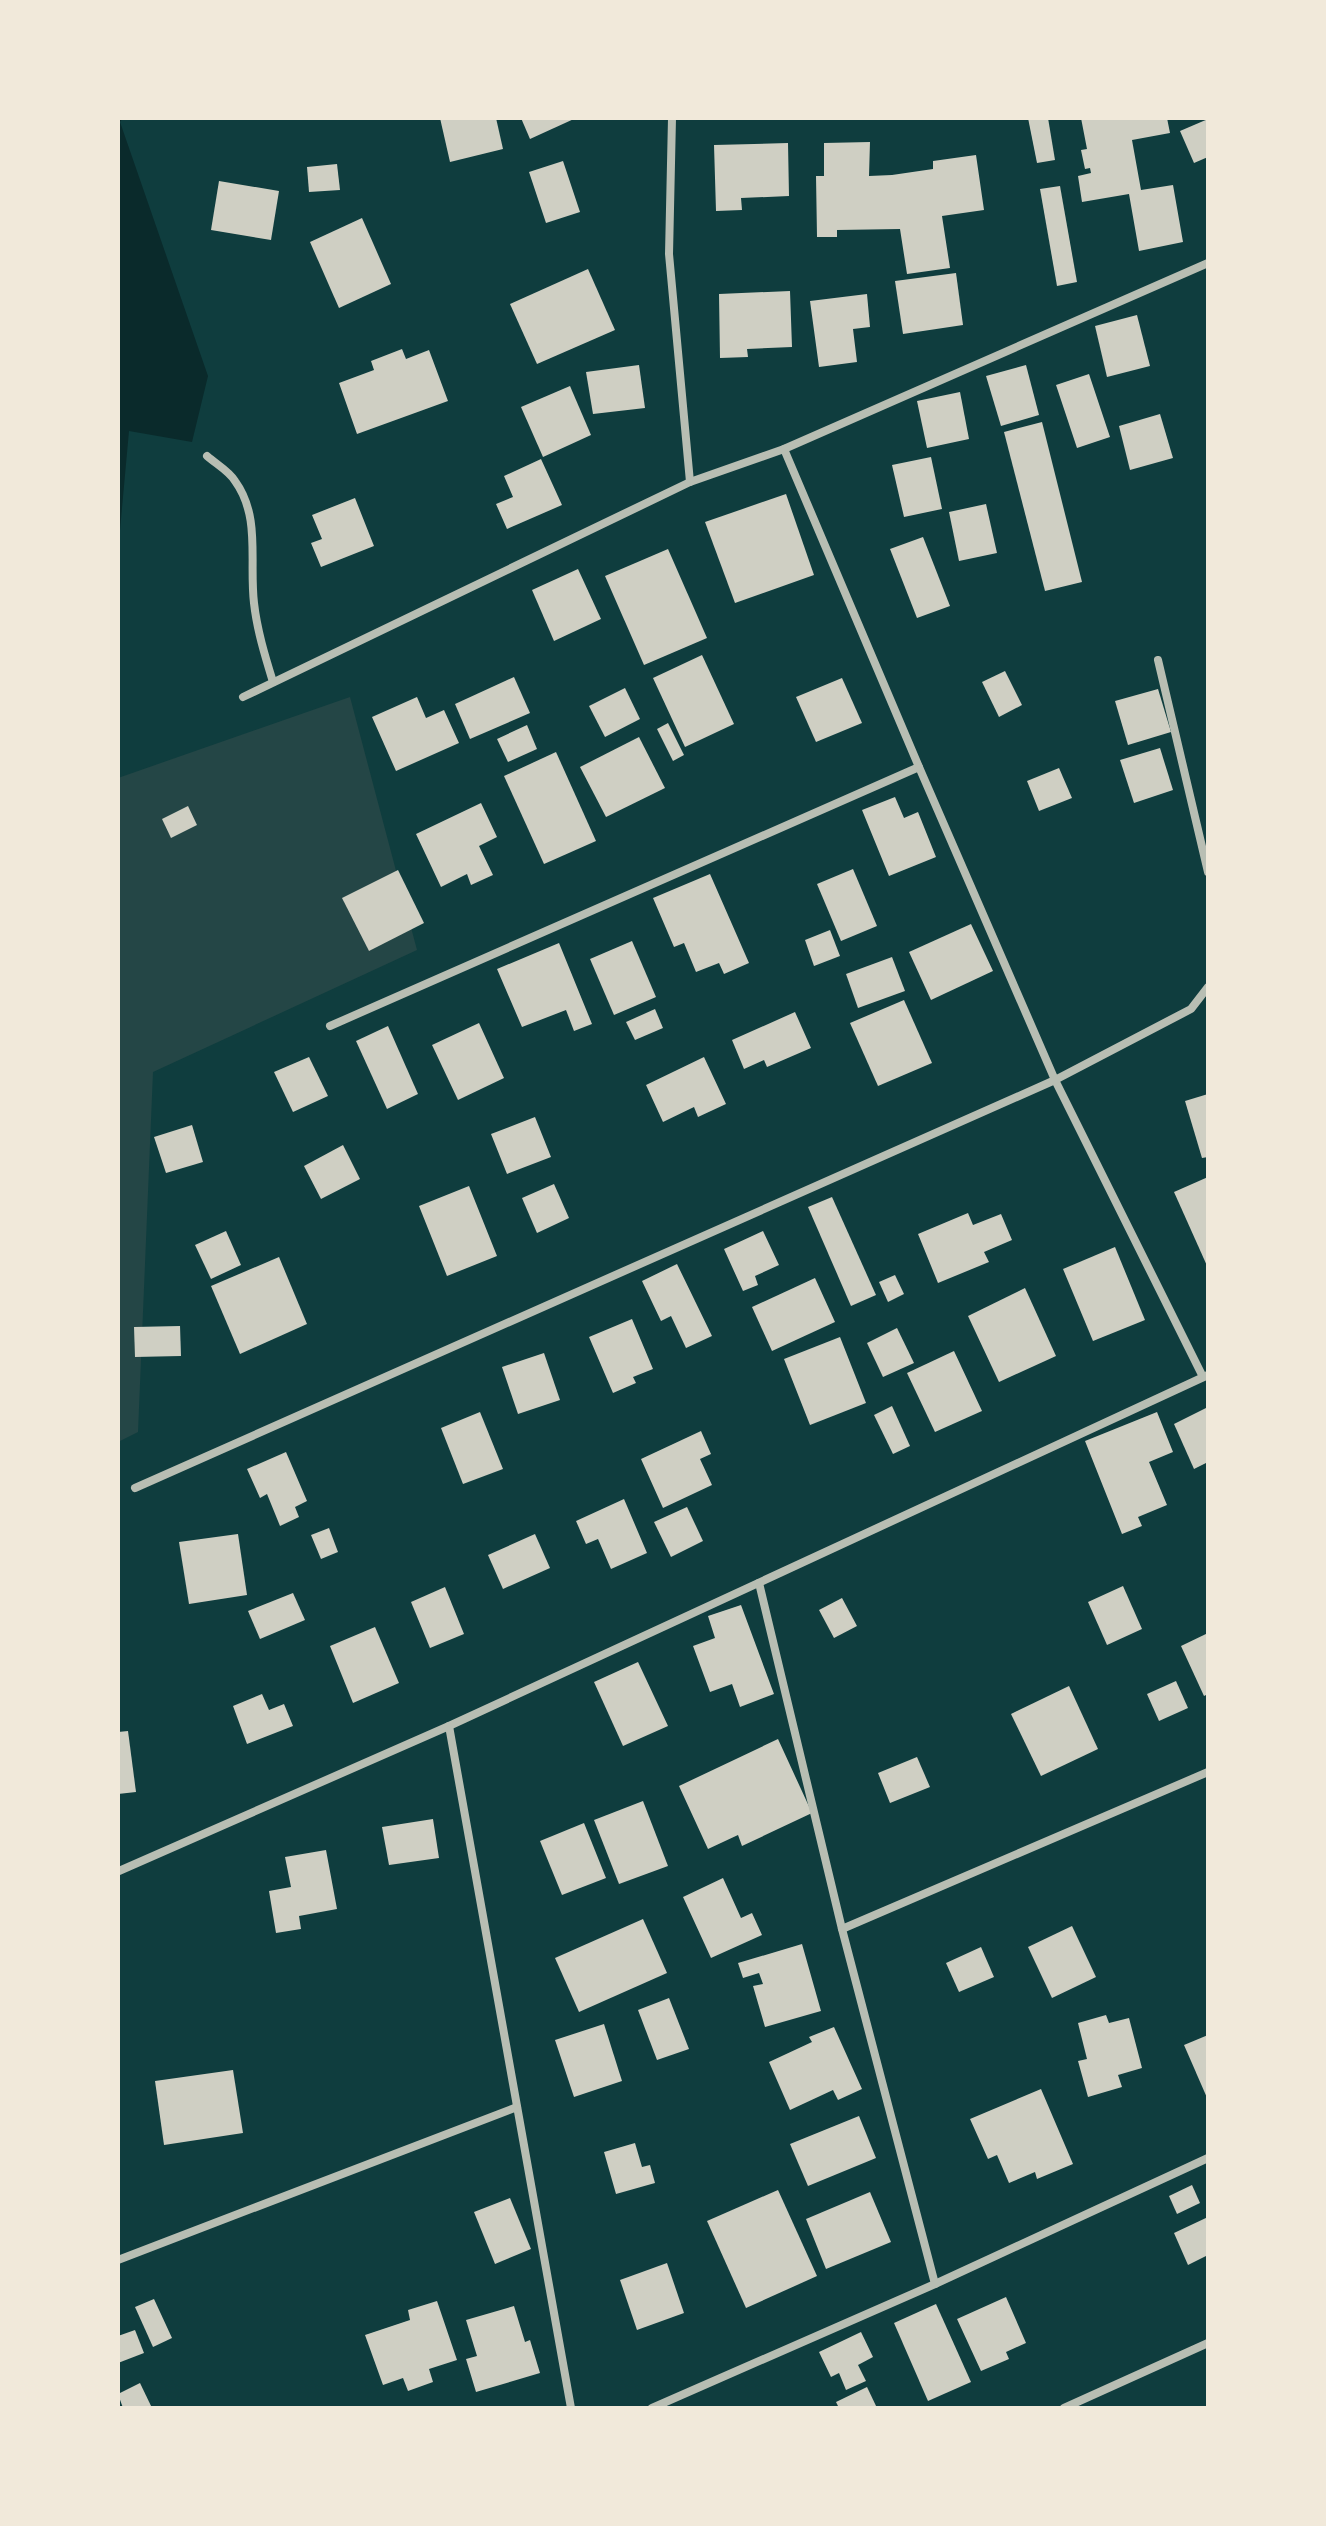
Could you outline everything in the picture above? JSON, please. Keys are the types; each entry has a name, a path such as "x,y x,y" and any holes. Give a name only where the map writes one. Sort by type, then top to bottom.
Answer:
{"street":[{"path":"672,118 669,254 690,482"},
{"path":"243,697 690,482 784,449 1208,263"},
{"path":"119,1871 449,1726 1206,1376 1055,1080 784,449"},
{"path":"207,456 235,479 249,508 253,543 253,600 260,641 273,682"},
{"path":"1158,660 1208,872"},
{"path":"330,1026 919,767"},
{"path":"135,1488 1055,1080 1191,1009 1208,987"},
{"path":"759,1583 842,1929 935,2284"},
{"path":"449,1726 571,2408"},
{"path":"842,1929 1208,1772"},
{"path":"118,2260 517,2107"},
{"path":"652,2408 935,2284 1208,2158"},
{"path":"1064,2408 1208,2343"}],"shaded area":[{"path":"118,118 123,118 120,122 208,376 192,442 129,431 118,552"},
{"path":"350,697 417,950 153,1072 138,1432 118,1442 118,778"}],"building":[{"path":"440,118 496,118 503,149 450,162"},
{"path":"521,118 576,118 530,139"},
{"path":"1028,118 1048,118 1055,160 1037,163"},
{"path":"1081,118 1167,118 1170,133 1132,140 1141,190 1173,185 1183,242 1139,251 1129,194 1082,202 1078,176 1091,173 1090,168 1085,169 1081,150 1087,149"},
{"path":"1208,119 1208,157 1194,163 1180,131"},
{"path":"870,142 869,176 933,169 933,161 976,155 984,210 942,216 950,268 907,274 900,229 837,230 837,237 817,237 816,176 824,176 824,143"},
{"path":"788,143 789,196 741,198 742,210 716,211 714,145"},
{"path":"563,161 580,212 546,223 529,172"},
{"path":"337,164 340,190 309,192 307,167"},
{"path":"219,181 279,191 271,240 211,230"},
{"path":"1060,186 1077,282 1057,286 1040,189"},
{"path":"362,218 391,284 339,308 310,242"},
{"path":"588,269 615,330 537,364 510,304"},
{"path":"956,273 963,325 903,334 895,281"},
{"path":"790,291 792,347 747,349 748,357 720,358 719,294"},
{"path":"867,294 870,327 853,329 857,362 819,367 810,301"},
{"path":"1137,315 1150,366 1107,377 1095,326"},
{"path":"402,349 406,359 429,350 448,401 357,434 339,383 374,370 371,361"},
{"path":"639,365 645,408 593,414 586,372"},
{"path":"1026,365 1039,415 1001,426 986,376"},
{"path":"1089,374 1110,437 1077,448 1056,385"},
{"path":"570,386 591,435 543,457 521,407"},
{"path":"960,392 969,439 927,448 917,401"},
{"path":"1160,414 1173,458 1130,470 1119,426"},
{"path":"1042,422 1082,582 1045,591 1004,432"},
{"path":"931,457 942,509 904,517 892,465"},
{"path":"541,459 562,505 507,529 496,504 513,497 504,476"},
{"path":"786,494 814,575 735,603 705,522"},
{"path":"355,498 374,546 321,567 311,543 322,539 312,515"},
{"path":"986,504 997,553 959,561 949,512"},
{"path":"923,537 950,606 917,618 890,549"},
{"path":"668,549 707,638 644,665 605,576"},
{"path":"578,569 601,619 554,641 532,590"},
{"path":"702,655 734,724 685,747 653,678"},
{"path":"1005,671 1022,705 999,717 982,682"},
{"path":"514,677 530,713 470,739 455,704"},
{"path":"842,678 862,723 816,742 796,697"},
{"path":"625,688 640,719 605,737 589,706"},
{"path":"1158,689 1171,732 1128,745 1115,701"},
{"path":"417,697 426,718 444,710 459,743 396,771 372,717"},
{"path":"668,723 684,755 673,761 657,729"},
{"path":"527,725 537,749 508,762 497,739"},
{"path":"639,737 665,788 606,817 580,767"},
{"path":"1160,748 1173,790 1134,803 1120,760"},
{"path":"556,752 596,841 544,864 504,776"},
{"path":"1059,768 1072,798 1039,811 1027,781"},
{"path":"895,797 904,818 918,812 936,857 889,876 862,810"},
{"path":"481,803 497,837 479,846 493,875 471,885 467,874 441,887 416,834"},
{"path":"188,806 197,825 171,838 162,819"},
{"path":"853,869 877,926 841,941 817,884"},
{"path":"398,870 424,923 369,951 342,898"},
{"path":"710,874 749,963 724,974 719,963 696,972 684,943 674,947 653,898"},
{"path":"971,924 993,971 931,1000 909,952"},
{"path":"830,930 840,956 814,966 805,940"},
{"path":"632,941 656,997 614,1015 590,959"},
{"path":"559,943 592,1024 574,1031 566,1010 522,1027 497,969"},
{"path":"892,957 905,991 858,1008 846,974"},
{"path":"904,1000 932,1063 878,1086 850,1023"},
{"path":"655,1009 663,1028 635,1040 626,1022"},
{"path":"795,1012 811,1048 767,1067 764,1060 744,1069 732,1040"},
{"path":"479,1023 504,1078 458,1100 432,1045"},
{"path":"388,1026 418,1094 387,1109 356,1041"},
{"path":"309,1057 328,1096 293,1112 274,1072"},
{"path":"704,1057 726,1104 698,1117 694,1107 663,1122 646,1085"},
{"path":"1208,1094 1208,1157 1202,1158 1185,1101"},
{"path":"535,1117 551,1157 507,1174 491,1134"},
{"path":"192,1125 203,1162 166,1173 154,1137"},
{"path":"343,1145 360,1179 321,1199 304,1166"},
{"path":"1208,1177 1208,1268 1174,1192"},
{"path":"554,1184 569,1218 537,1233 522,1198"},
{"path":"469,1186 497,1256 447,1276 419,1206"},
{"path":"832,1197 876,1295 851,1306 808,1207"},
{"path":"968,1213 973,1225 1001,1214 1012,1240 984,1252 989,1262 938,1283 918,1234"},
{"path":"226,1231 241,1265 211,1279 195,1245"},
{"path":"763,1231 779,1265 755,1276 758,1285 743,1291 724,1249"},
{"path":"1115,1247 1145,1320 1093,1341 1063,1269"},
{"path":"279,1257 307,1324 240,1354 211,1286"},
{"path":"677,1264 712,1336 686,1348 671,1316 661,1321 642,1281"},
{"path":"895,1275 904,1294 888,1302 879,1282"},
{"path":"815,1278 835,1322 772,1351 752,1307"},
{"path":"1025,1288 1056,1356 999,1382 968,1316"},
{"path":"632,1319 653,1369 633,1377 636,1383 613,1393 589,1337"},
{"path":"180,1326 181,1356 135,1357 134,1327"},
{"path":"897,1328 914,1363 883,1377 867,1343"},
{"path":"840,1337 866,1403 810,1425 784,1359"},
{"path":"954,1351 982,1411 935,1432 907,1373"},
{"path":"544,1353 560,1400 518,1414 502,1367"},
{"path":"892,1406 910,1446 893,1454 874,1415"},
{"path":"1208,1407 1208,1462 1194,1469 1174,1424"},
{"path":"480,1412 503,1469 463,1484 441,1428"},
{"path":"1157,1412 1173,1452 1149,1462 1167,1505 1138,1517 1142,1526 1122,1534 1085,1441"},
{"path":"701,1431 711,1454 700,1459 712,1485 663,1508 641,1459"},
{"path":"286,1452 307,1501 295,1507 299,1517 280,1526 267,1494 260,1498 247,1469"},
{"path":"624,1499 647,1553 611,1569 598,1539 586,1544 576,1521"},
{"path":"687,1507 703,1541 671,1557 654,1522"},
{"path":"329,1528 338,1552 321,1559 311,1535"},
{"path":"238,1534 247,1595 189,1604 179,1542"},
{"path":"535,1534 550,1568 503,1589 488,1555"},
{"path":"1123,1586 1142,1629 1107,1645 1088,1602"},
{"path":"445,1587 464,1634 430,1648 411,1602"},
{"path":"293,1593 305,1620 260,1639 248,1611"},
{"path":"842,1598 857,1626 834,1638 819,1610"},
{"path":"741,1605 774,1694 740,1707 732,1684 710,1692 693,1646 715,1638 708,1616"},
{"path":"375,1627 399,1683 353,1703 330,1646"},
{"path":"1208,1633 1208,1694 1204,1696 1181,1646"},
{"path":"638,1662 668,1726 623,1746 594,1682"},
{"path":"1176,1681 1188,1708 1159,1721 1147,1694"},
{"path":"1069,1686 1098,1749 1041,1776 1011,1714"},
{"path":"262,1694 269,1710 284,1704 293,1726 247,1744 233,1706"},
{"path":"128,1731 136,1792 118,1794 118,1732"},
{"path":"778,1739 812,1813 742,1846 738,1835 708,1849 679,1786"},
{"path":"917,1757 930,1787 890,1803 878,1773"},
{"path":"643,1801 668,1866 619,1884 594,1820"},
{"path":"433,1819 439,1858 389,1865 382,1827"},
{"path":"584,1823 606,1878 562,1895 540,1841"},
{"path":"326,1850 337,1909 299,1916 301,1929 276,1933 269,1891 291,1887 285,1857"},
{"path":"723,1878 741,1918 752,1913 762,1935 711,1958 683,1897"},
{"path":"643,1919 667,1973 579,2012 555,1958"},
{"path":"1072,1926 1096,1977 1052,1998 1028,1947"},
{"path":"802,1944 821,2011 765,2027 753,1986 763,1984 759,1973 743,1978 738,1963"},
{"path":"981,1947 994,1977 959,1992 946,1963"},
{"path":"669,1998 689,2049 657,2060 638,2010"},
{"path":"1106,2015 1109,2023 1129,2018 1142,2068 1118,2075 1122,2087 1088,2097 1078,2061 1087,2059 1078,2023"},
{"path":"604,2024 622,2081 574,2097 555,2040"},
{"path":"834,2027 862,2089 838,2100 833,2090 790,2110 769,2062 812,2042 809,2037"},
{"path":"1208,2035 1208,2100 1184,2045"},
{"path":"233,2070 243,2133 164,2145 155,2081"},
{"path":"1041,2089 1073,2164 1037,2179 1035,2172 1009,2183 997,2155 988,2159 970,2119"},
{"path":"859,2116 876,2158 808,2186 790,2144"},
{"path":"635,2143 642,2167 650,2165 655,2183 616,2194 604,2152"},
{"path":"1192,2185 1200,2203 1177,2214 1169,2196"},
{"path":"778,2190 817,2276 746,2308 707,2221"},
{"path":"870,2192 891,2242 826,2269 806,2219"},
{"path":"510,2198 531,2249 495,2264 474,2212"},
{"path":"1208,2217 1208,2255 1188,2265 1174,2233"},
{"path":"667,2263 684,2313 637,2330 620,2280"},
{"path":"1006,2297 1026,2343 1006,2352 1009,2359 981,2371 957,2319"},
{"path":"154,2299 172,2338 153,2347 135,2307"},
{"path":"437,2301 457,2360 429,2369 433,2382 408,2391 403,2378 383,2385 365,2335 410,2320 408,2310"},
{"path":"936,2304 971,2382 928,2401 894,2323"},
{"path":"514,2306 525,2342 530,2340 540,2373 476,2392 466,2359 477,2356 466,2320"},
{"path":"135,2330 144,2353 118,2363 118,2336"},
{"path":"861,2332 873,2357 858,2365 866,2381 846,2390 839,2373 831,2377 819,2352"},
{"path":"140,2383 152,2408 123,2408 118,2394"},
{"path":"867,2387 877,2408 839,2408 836,2402"}]}
